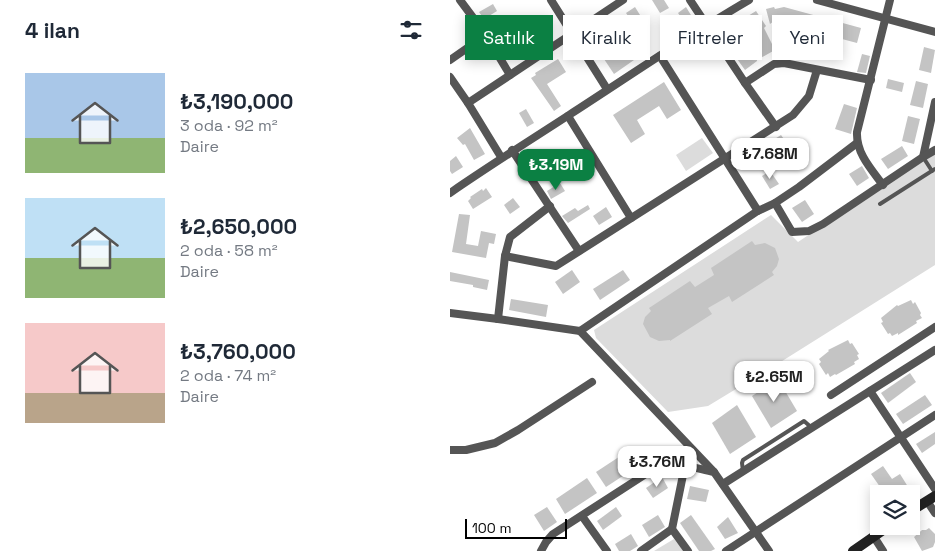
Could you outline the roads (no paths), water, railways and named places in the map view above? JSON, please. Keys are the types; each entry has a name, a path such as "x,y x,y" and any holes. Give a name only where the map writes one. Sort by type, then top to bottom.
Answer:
{"street":[{"path":"460,0 471,15"},
{"path":"551,0 563,19"},
{"path":"601,15 623,0"},
{"path":"690,0 700,15"},
{"path":"723,15 749,0"},
{"path":"817,0 935,32"},
{"path":"883,185 864,158 857,142 857,132 890,0"},
{"path":"468,103 563,41"},
{"path":"450,60 465,50"},
{"path":"450,193 501,157 660,56"},
{"path":"501,60 510,75"},
{"path":"589,60 607,89"},
{"path":"662,60 724,159 759,210"},
{"path":"730,60 776,127"},
{"path":"745,83 774,64 784,63 870,80"},
{"path":"505,256 556,266 793,115 809,96 818,70"},
{"path":"450,77 501,157"},
{"path":"923,157 935,102"},
{"path":"568,116 631,218"},
{"path":"580,331 759,210 799,187 857,142"},
{"path":"512,150 579,251"},
{"path":"775,202 792,232 809,231 935,150"},
{"path":"498,319 505,256 510,237 550,206"},
{"path":"450,313 580,331 714,472 769,551"},
{"path":"830,395 935,328"},
{"path":"724,484 935,350"},
{"path":"450,450 466,450 495,442 518,430 592,382"},
{"path":"870,391 935,489"},
{"path":"726,551 935,415"},
{"path":"541,551 553,534 661,465 673,463 714,472"},
{"path":"640,551 672,529 684,475 688,467"},
{"path":"920,506 931,499 935,513"},
{"path":"582,516 608,551"},
{"path":"672,529 688,551"},
{"path":"853,551 877,535"},
{"path":"874,537 883,551"}],"lane":[{"path":"880,204 934,170 923,157"}]}
